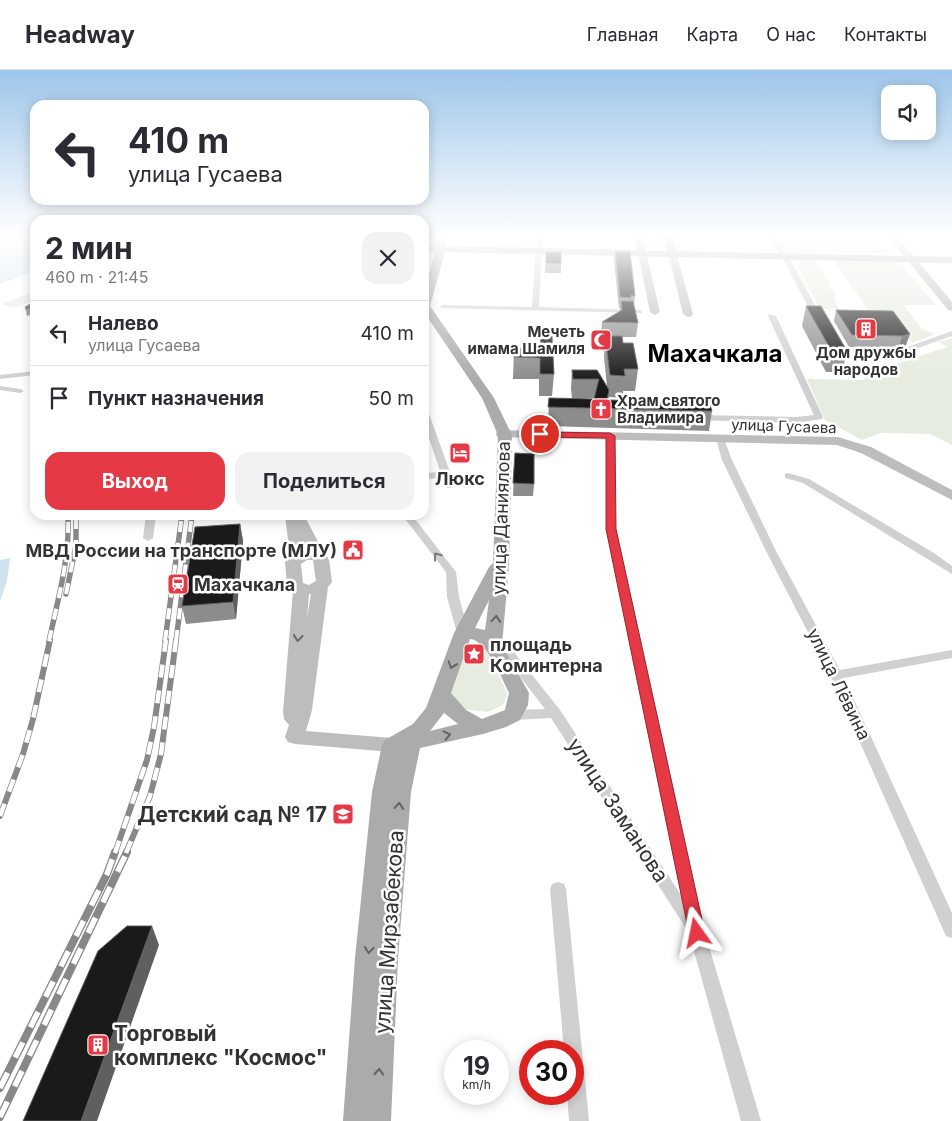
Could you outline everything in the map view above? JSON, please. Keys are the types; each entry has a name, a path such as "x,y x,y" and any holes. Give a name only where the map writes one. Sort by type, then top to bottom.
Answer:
{"main road":[{"name":"улица Даниялова","path":"429,312 488,398 503,434 501,565 493,645"},
{"name":"улица Даниялова","path":"402,744 420,729 434,711 442,695 463,633 498,566 503,434 481,390 460,356 429,315"},
{"path":"402,744 483,727 513,715 518,705 519,693 493,645 479,634 463,633"},
{"path":"442,695 452,710 462,720 483,727"},
{"name":"улица Мирзабекова","path":"358,1121 368,958 384,792 402,744"},
{"name":"улица Мирзабекова","path":"376,1121 402,744"}],"street":[{"path":"535,308 537,283"},
{"path":"649,283 654,312"},
{"path":"680,283 688,314"},
{"path":"799,283 817,316"},
{"path":"932,283 948,300 952,308"},
{"path":"443,306 640,312"},
{"path":"686,417 796,420 818,417 772,316"},
{"path":"860,353 886,355 898,353 952,333"},
{"path":"0,377 30,374"},
{"path":"0,388 20,391"},
{"path":"429,425 450,486"},
{"name":"улица Гусаева","path":"503,434 832,441 854,447 952,497"},
{"name":"улица Заманова","path":"610,436 611,529 697,933 751,1121"},
{"name":"улица Гусаева","path":"720,439 833,440 846,442 866,450 952,497"},
{"name":"улица Лёвина","path":"720,439 727,460 771,551 836,675 952,931"},
{"path":"429,477 446,473"},
{"path":"788,476 806,481 930,555 952,571"},
{"path":"148,538 150,520"},
{"path":"293,520 298,558"},
{"path":"299,520 317,556 321,559 324,582 314,589 302,589 295,584 293,562 298,558 311,554 317,556"},
{"path":"411,520 450,572 453,597 463,633"},
{"path":"295,736 303,710 320,586"},
{"path":"295,736 292,712 302,589"},
{"name":"улица Заманова","path":"493,645 505,649 555,712 697,933"},
{"path":"836,675 952,654"},
{"path":"513,715 555,712"},
{"path":"295,736 402,744"},
{"path":"558,889 579,1121"}],"shaded area":[{"path":"807,283 829,283 830,285 827,288 833,290 836,297 833,297 840,310 820,309"},
{"path":"849,283 917,283 936,305 904,305 922,329 935,334 913,343 889,315 869,311"},
{"path":"30,293 30,302 14,308 1,304"},
{"path":"952,338 952,445 930,434 880,433 862,440 825,420 807,379 865,380 863,375 947,347 938,342"},
{"path":"479,642 486,646 507,694 503,705 488,712 463,709 451,693 466,647"}],"water":[{"path":"10,558 7,581 0,601 0,560"}],"building":[{"path":"618,283 634,283 635,296 631,295 631,298 620,297"},
{"path":"621,301 633,301 638,323 602,322 622,310"},
{"path":"30,304 30,309 26,310 25,307"},
{"path":"806,306 821,306 847,351 831,350"},
{"path":"836,310 893,311 910,334 902,336 852,335"},
{"path":"540,334 552,335 554,374 540,374 540,358 514,357 514,348 541,349"},
{"path":"605,336 622,336 623,343 633,343 638,369 624,369 625,376 610,375"},
{"path":"572,370 597,370 609,390 607,400 709,402 712,411 548,407 549,398 594,399 599,379 573,379"},
{"path":"515,453 534,454 534,484 513,483"},
{"name":"Махачкала","path":"240,524 233,602 182,606 195,527"},
{"name":"Торговый комплекс \"Космос\"","path":"127,926 152,926 81,1121 23,1121 98,951"}],"railway":[{"path":"49,641 65,563 68,520"},
{"path":"66,594 76,545 76,520"},
{"path":"165,641 181,520"},
{"path":"176,641 191,520"},
{"path":"0,816 23,754 33,719 50,640"},
{"path":"115,853 147,760 154,727 166,640"},
{"path":"126,853 150,796 161,754 176,640"},
{"path":"0,1088 107,874 115,852"},
{"path":"0,1117 127,852"}],"place":[{"name":"Дом дружбы народов","path":"866,329"},
{"name":"Мечеть имама Шамиля","path":"601,340"},
{"name":"Храм святого Владимира","path":"601,409"},
{"name":"Люкс","path":"460,453"},
{"name":"МВД России на транспорте (МЛУ)","path":"353,550"},
{"name":"Махачкала","path":"178,584"},
{"name":"площадь Коминтерна","path":"474,654"},
{"name":"Детский сад № 17","path":"343,814"},
{"name":"Торговый комплекс \"Космос\"","path":"98,1045"}],"district":[{"name":"Махачкала","path":"715,353"}],"route":[{"path":"540,434 610,436 611,529 697,933"}]}
